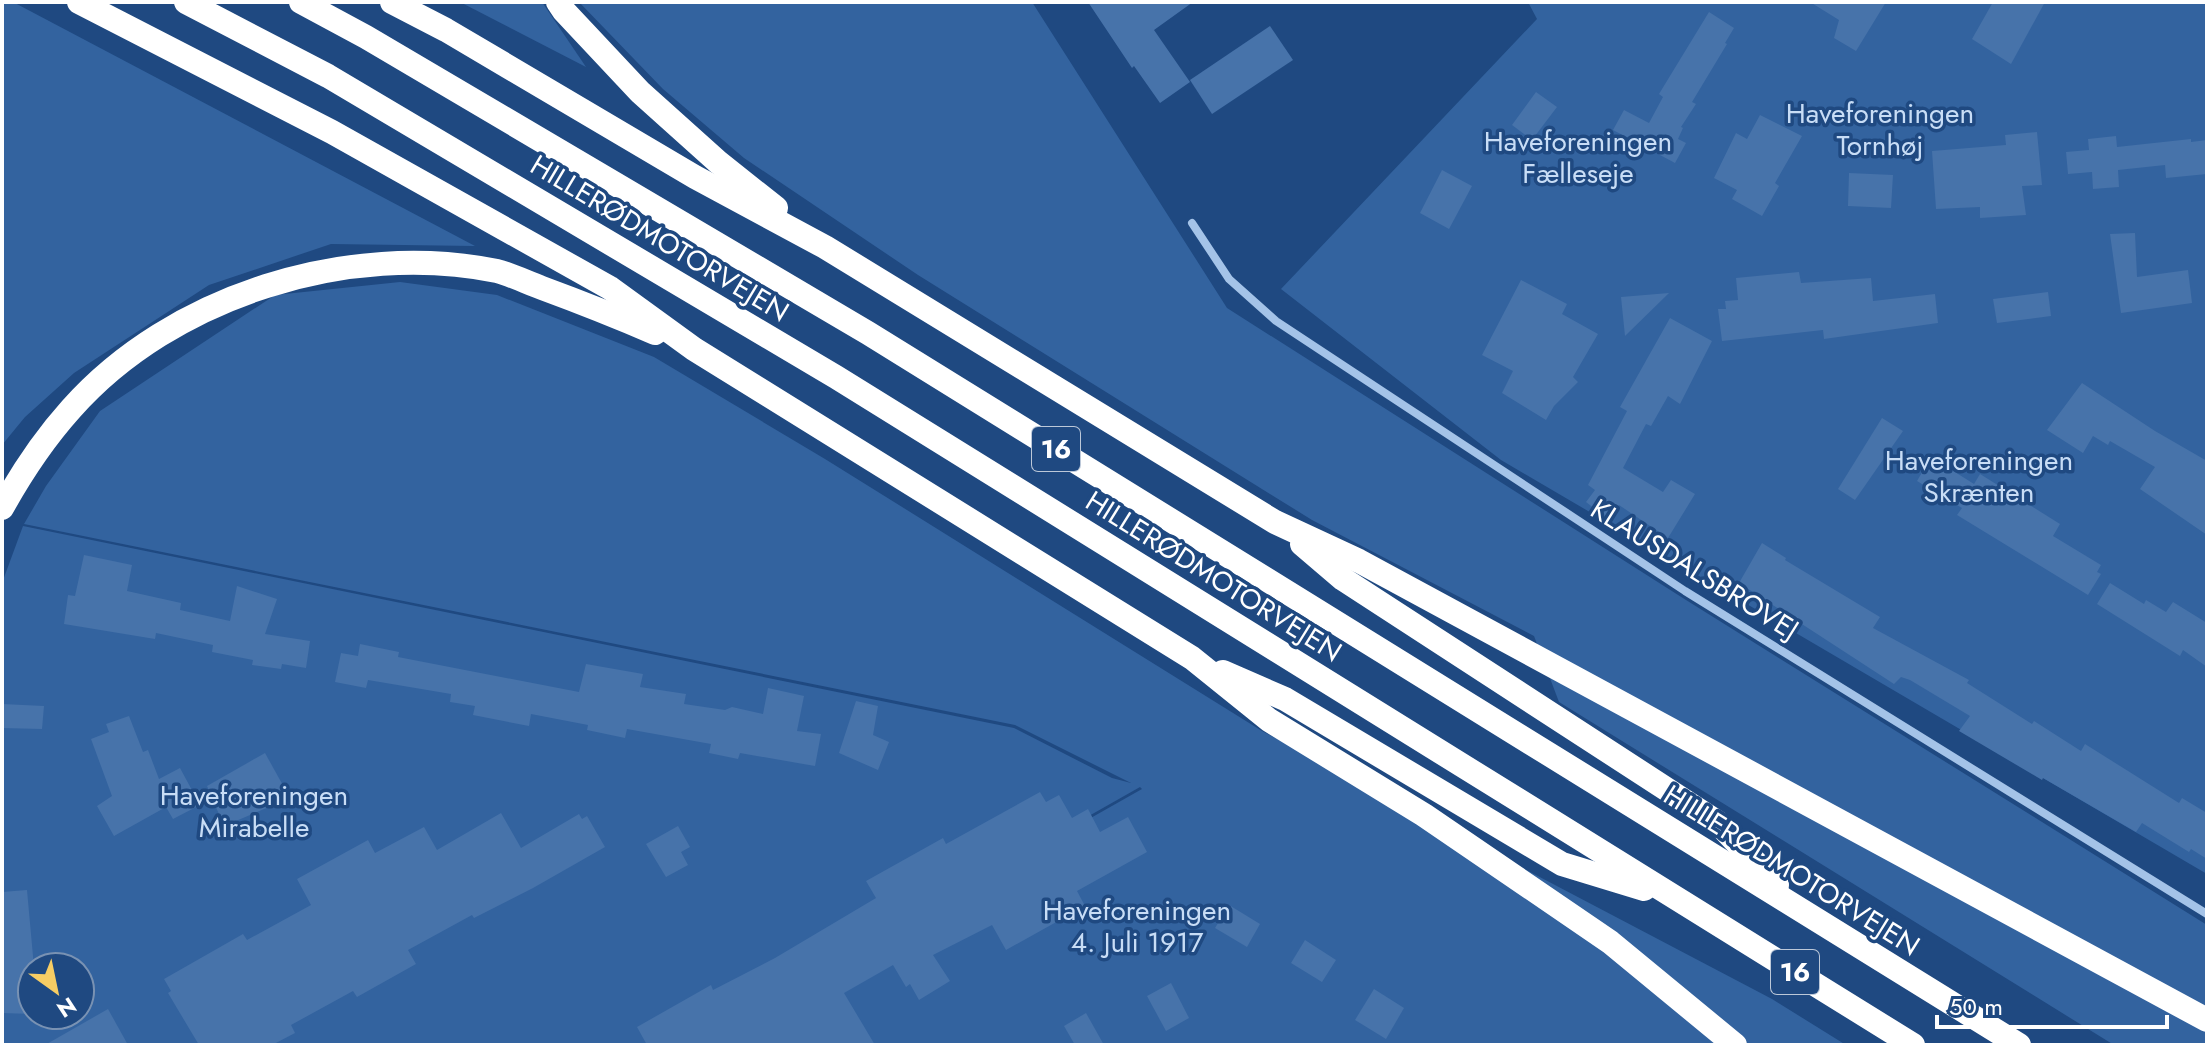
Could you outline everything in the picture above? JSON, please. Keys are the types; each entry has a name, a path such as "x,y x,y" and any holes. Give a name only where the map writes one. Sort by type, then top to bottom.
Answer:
{"highway":[{"path":"79,2 332,132 596,280 694,349 1192,658 1269,720 1424,815 1610,942 1735,1045"},
{"name":"HILLERØDMOTORVEJEN","path":"186,2 328,76 836,377 1913,1045"},
{"name":"HILLERØDMOTORVEJEN","path":"301,2 366,37 868,333 2019,1045"},
{"path":"392,2 446,30 695,177 825,247 1275,522 1359,561 2207,1020"},
{"path":"558,2 640,92 718,162 825,247"},
{"path":"2,508 24,467 72,407 130,355 196,314 268,284 344,267 421,263 499,272 602,310 694,349"},
{"path":"1275,522 1343,579 1717,822 1802,912"},
{"name":"16","path":"1192,658 1285,699 1562,864 1678,899"}],"street":[{"name":"KLAUSDALSBROVEJ","path":"1192,223 1229,279 1276,321 1685,591 2207,914"}],"green space":[{"path":"2,2 13,2 475,246 331,244 209,285 74,373 25,417 2,445"},
{"path":"460,2 542,2 586,67"},
{"path":"579,2 1032,2 1227,308 1686,600 2207,925 2207,1045 2114,1045 1559,702 1534,636 1312,520 918,275 744,158 663,89"},
{"path":"1528,2 2207,2 2207,874 1501,460 1281,289 1537,19"},
{"path":"400,282 497,295 654,357 825,459 1262,731 1772,999 1846,1045 690,1045 1142,789 1140,787 684,1045 2,1045 2,583 23,526 1014,728 1112,778 1131,783 1015,725 24,524 46,486 100,411 275,295"}],"building":[{"path":"1088,2 1193,2 1154,30 1190,82 1160,103 1134,66 1132,68"},
{"path":"1810,2 1886,2 1856,51 1834,38 1839,20"},
{"path":"1993,2 2045,2 2011,64 1972,39"},
{"path":"1709,12 1734,28 1681,127 1678,139 1686,143 1675,163 1613,130 1624,110 1649,123 1663,97 1659,94"},
{"path":"1270,26 1293,60 1212,114 1190,80"},
{"path":"1536,92 1557,107 1532,140 1512,125"},
{"path":"1760,115 1802,136 1775,183 1779,186 1762,216 1732,199 1737,190 1714,178 1736,133 1747,139"},
{"path":"2037,132 2042,185 2022,186 2026,215 1980,218 1980,207 1936,209 1932,151 2006,145 2005,135"},
{"path":"2116,136 2117,147 2207,140 2207,174 2166,178 2165,165 2118,170 2119,187 2093,189 2092,172 2068,174 2066,152 2089,150 2088,139"},
{"path":"1442,170 1472,186 1449,229 1420,213"},
{"path":"1849,173 1893,175 1891,208 1848,206"},
{"path":"2135,233 2137,277 2188,270 2192,303 2121,313 2110,234"},
{"path":"1799,272 1801,283 1871,278 1873,301 1935,294 1938,323 1824,339 1823,330 1722,341 1718,309 1726,309 1725,301 1738,300 1736,278"},
{"path":"1521,280 1567,304 1562,314 1598,334 1573,377 1578,382 1554,406 1546,420 1502,393 1513,371 1482,355"},
{"path":"2048,292 2051,316 1997,323 1993,299"},
{"path":"1669,293 1625,336 1621,297"},
{"path":"1670,318 1712,341 1680,404 1668,396 1651,426 1646,424 1623,468 1663,492 1671,480 1695,494 1668,538 1619,505 1609,520 1586,502 1595,490 1588,485 1627,411 1620,407"},
{"path":"2082,383 2207,461 2207,535 2140,489 2155,467 2110,441 2108,445 2093,436 2083,453 2047,430"},
{"path":"1882,418 1903,431 1855,500 1838,489"},
{"path":"1931,457 1974,484 1980,474 2060,524 2053,536 2101,565 2097,572 2101,574 2088,595 1957,515 1962,508 1917,481"},
{"path":"1762,543 1880,617 1873,628 1969,680 1967,683 2032,724 2034,721 2081,751 2085,744 2179,803 2182,798 2207,813 2207,859 2191,849 2189,852 2142,823 2136,832 2042,780 1959,731 1970,716 1910,680 1901,677 1894,684 1739,583"},
{"path":"84,555 132,565 127,591 181,603 180,610 230,621 237,586 277,599 265,634 310,641 306,668 282,664 281,669 252,665 253,660 212,652 213,645 156,633 155,639 64,624 68,595 75,596"},
{"path":"2110,583 2144,604 2146,600 2166,612 2173,602 2207,623 2207,667 2183,650 2180,656 2097,604"},
{"path":"360,644 399,652 398,657 579,692 586,664 643,674 640,687 686,694 684,704 725,710 732,707 763,714 768,688 804,696 797,731 821,734 815,766 740,753 738,759 709,753 711,744 627,729 625,738 587,730 588,725 531,714 529,726 473,715 475,706 450,702 451,694 368,680 366,688 335,682 341,653 358,656"},
{"path":"856,701 878,706 873,735 889,742 878,770 839,753"},
{"path":"2,704 44,706 42,729 2,728"},
{"path":"129,716 143,752 148,750 159,779 180,768 200,805 173,819 166,807 114,836 97,806 112,796 91,739 109,732 106,724"},
{"path":"265,753 290,798 224,826 207,786"},
{"path":"1040,792 1046,802 1059,795 1072,818 1088,809 1100,832 1128,817 1147,852 1077,891 1085,906 1006,950 992,925 933,955 950,981 919,1000 910,984 906,987 893,965 844,993 875,1045 647,1045 637,1027 711,985 713,990 775,958 876,898 866,881 943,838 946,844"},
{"path":"501,813 521,848 579,814 582,819 587,816 605,847 533,888 474,918 472,915 408,950 416,964 357,997 353,991 291,1025 295,1033 272,1045 199,1045 168,993 171,991 164,979 243,934 247,940 311,905 297,879 368,840 375,853 424,827 437,850"},
{"path":"678,826 690,847 681,852 688,865 666,877 646,844"},
{"path":"27,890 33,951 16,951 16,1013 2,1013 2,892"},
{"path":"1229,905 1260,924 1247,947 1215,928"},
{"path":"1305,940 1336,960 1322,982 1291,963"},
{"path":"1171,983 1189,1018 1166,1031 1147,996"},
{"path":"1374,989 1404,1008 1386,1039 1355,1020"},
{"path":"108,1009 128,1045 45,1045 70,1031 96,1031 96,1016"},
{"path":"1086,1013 1104,1045 1075,1045 1064,1026"}],"park label":[{"name":"Haveforeningen Tornhøj","path":"1880,129"},
{"name":"Haveforeningen Fælleseje","path":"1578,157"},
{"name":"Haveforeningen Skrænten","path":"1979,476"},
{"name":"Haveforeningen Mirabelle","path":"254,811"},
{"name":"Haveforeningen 4. Juli 1917","path":"1137,926"}]}
